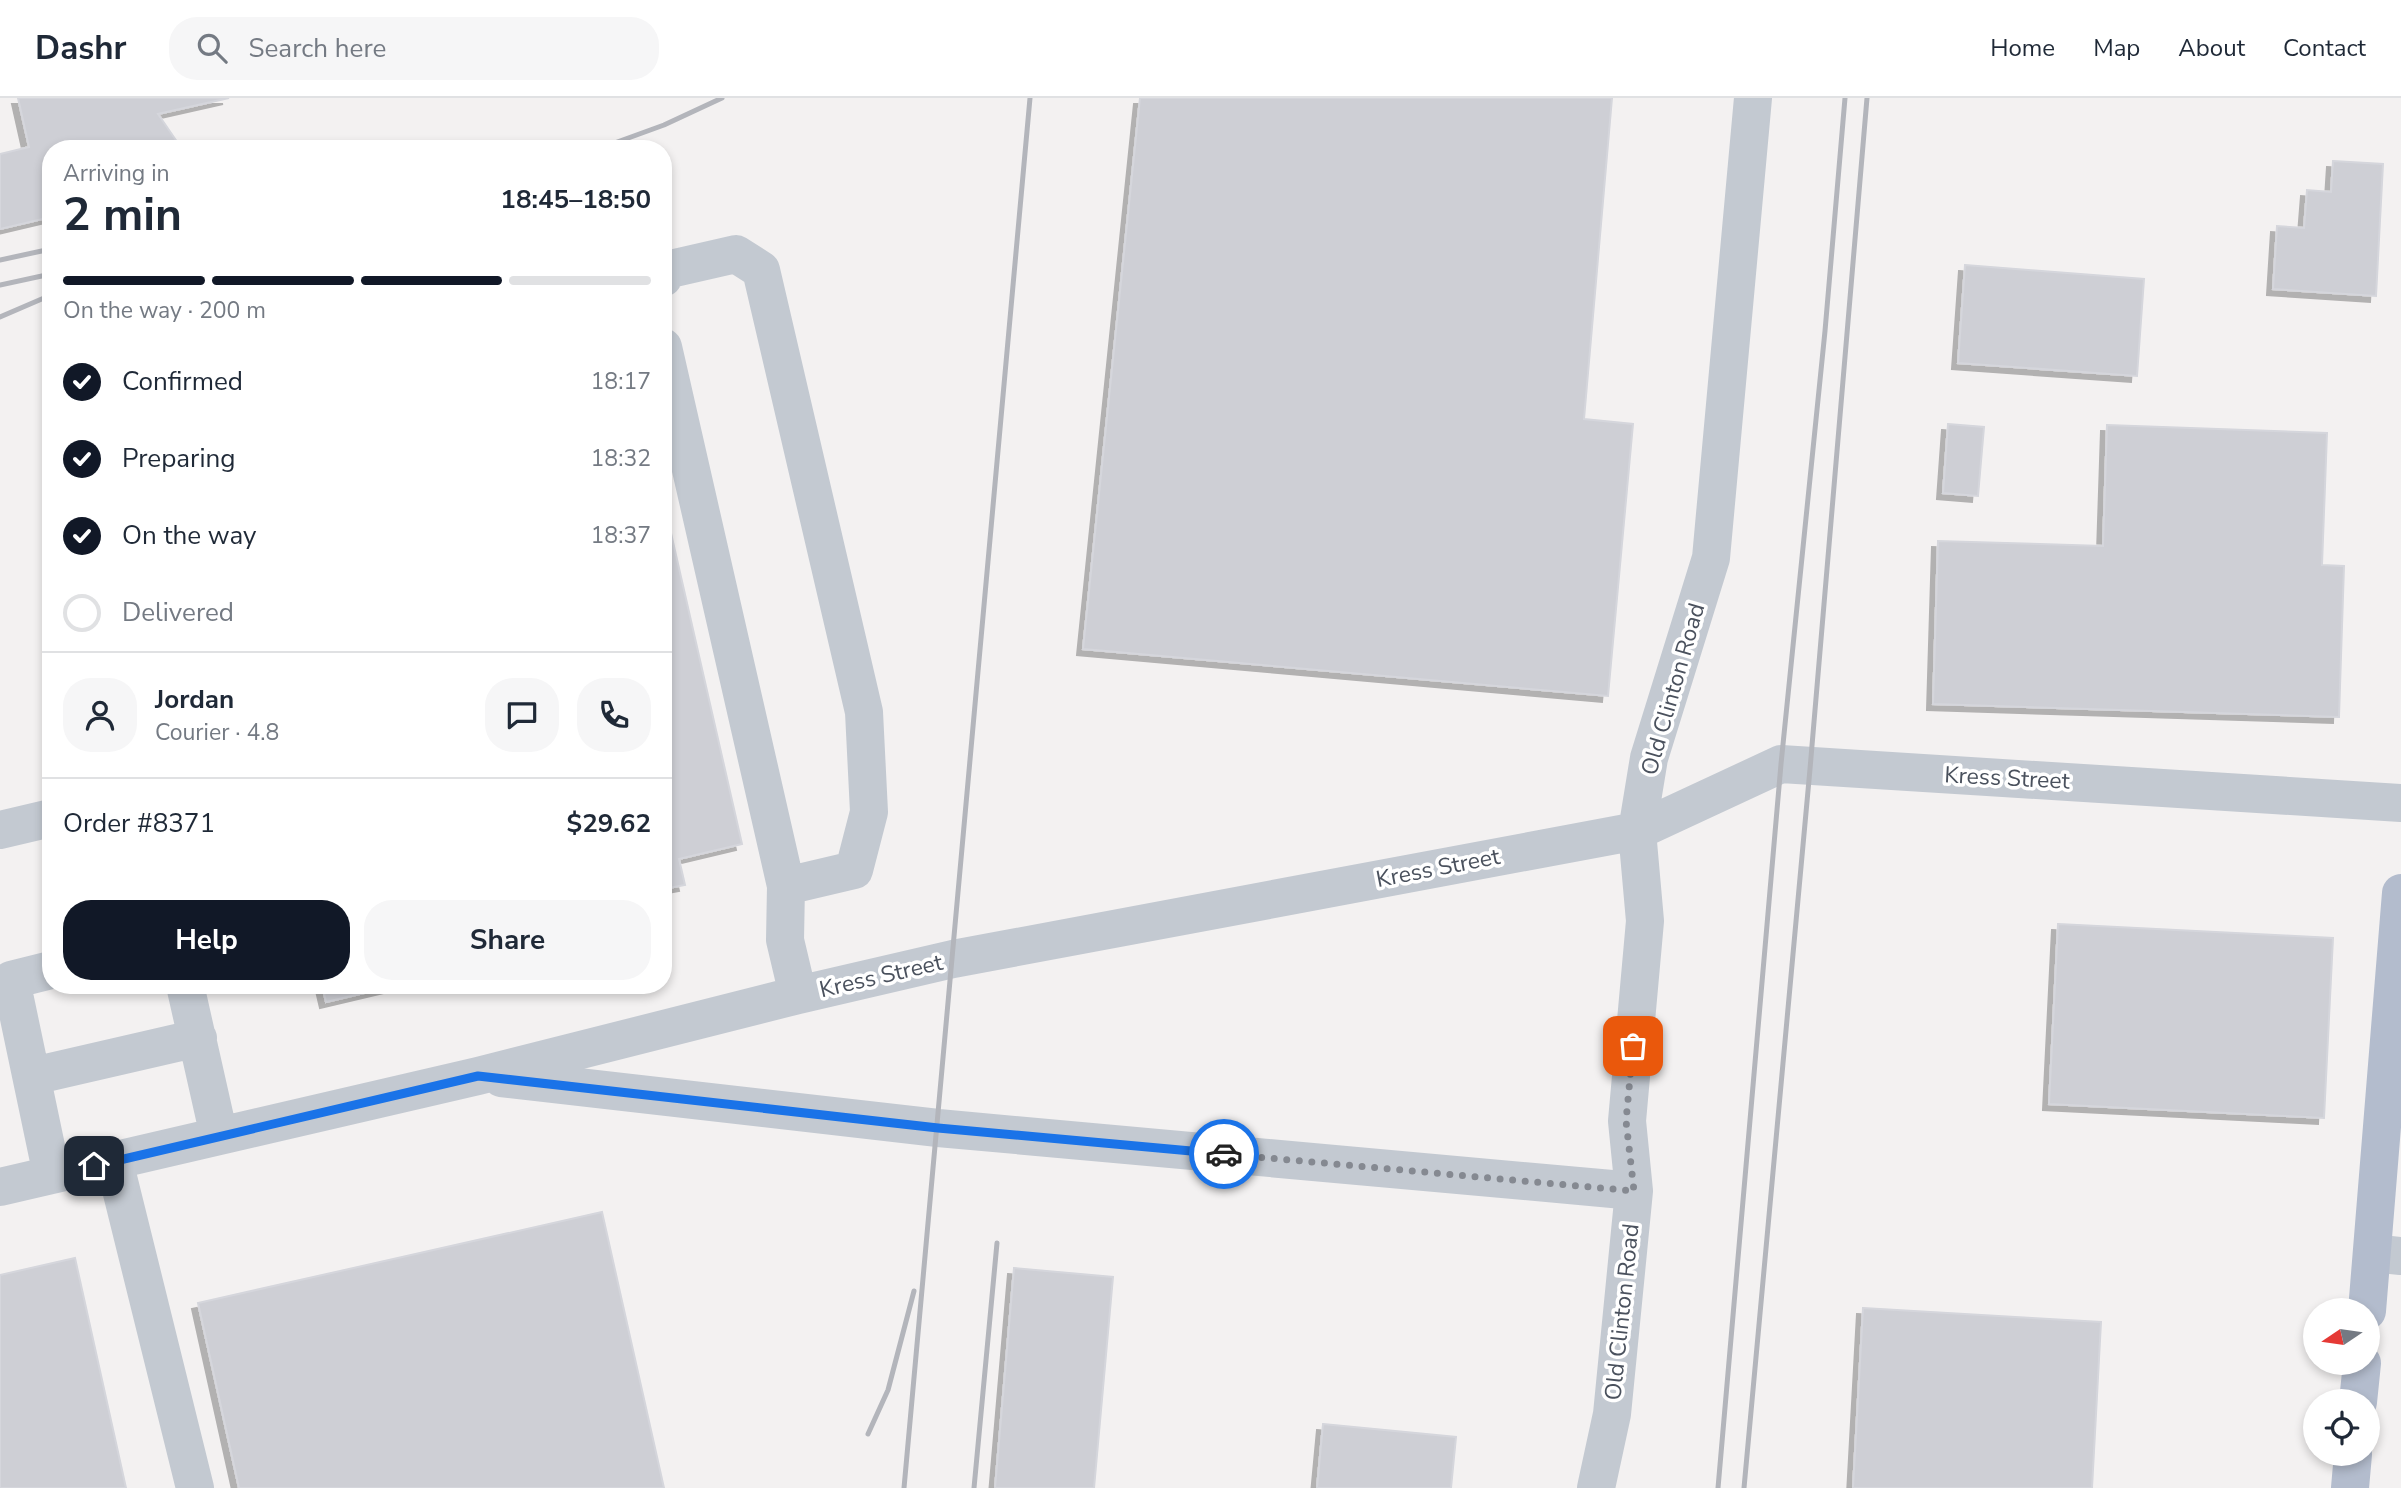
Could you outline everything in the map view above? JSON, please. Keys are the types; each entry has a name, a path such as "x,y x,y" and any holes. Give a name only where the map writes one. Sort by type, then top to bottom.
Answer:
{"main road":[{"path":"2371,1298 2386,1255 2401,892"},
{"path":"2350,1488 2352,1466"}],"street":[{"name":"Old Clinton Road","path":"1596,1488 1612,1414 1634,1191 1626,1121 1645,921 1637,831 1649,758 1712,558 1753,98"},
{"path":"672,269 736,254 761,270 864,712 869,812 854,870 786,886"},
{"path":"672,386 786,886 785,940 798,995"},
{"name":"Kress Street","path":"0,1187 478,1076 798,995 953,960 1637,831 1781,764 2401,803"},
{"path":"0,830 42,820"},
{"path":"42,973 11,980 52,1175"},
{"path":"187,994 219,1136"},
{"path":"33,1076 198,1038"},
{"name":"Kress Street","path":"478,1076 938,1128 1634,1191"},
{"path":"114,1161 195,1488"}],"building":[{"path":"18,98 229,98 158,114 176,140 42,140 42,219 0,229 0,154 29,147"},
{"path":"1140,98 1612,98 1584,419 1633,424 1608,696 1083,649"},
{"path":"2333,161 2383,164 2376,296 2273,289 2277,226 2304,228 2307,190 2331,192"},
{"path":"1965,265 2144,279 2137,376 1958,363"},
{"path":"1948,424 1984,427 1978,496 1943,493"},
{"path":"2107,425 2327,433 2322,565 2344,566 2339,717 1933,704 1938,541 2103,546"},
{"path":"672,537 742,844 679,859 685,885 672,887"},
{"path":"2058,924 2333,938 2324,1118 2049,1104"},
{"path":"324,994 360,994 326,1002"},
{"path":"602,1212 664,1488 239,1488 198,1303"},
{"path":"75,1258 126,1488 0,1488 0,1275"},
{"path":"1014,1268 1113,1277 1094,1488 995,1488"},
{"path":"1863,1308 2101,1322 2092,1488 1853,1488"},
{"path":"1323,1424 1456,1437 1451,1488 1317,1488"}],"railway":[{"path":"623,140 664,125 722,98"},
{"path":"904,1488 1030,98"},
{"path":"1718,1488 1781,764 1825,331 1845,98"},
{"path":"1744,1488 1810,769 1867,98"},
{"path":"0,260 42,251"},
{"path":"0,285 42,276"},
{"path":"0,317 42,299"},
{"path":"974,1488 997,1243"},
{"path":"868,1434 888,1390 914,1291"}],"way so far":[{"path":"1224,1154 1634,1191 1626,1121 1633,1046"}],"route":[{"path":"94,1166 478,1076 938,1128 1224,1154"}]}
